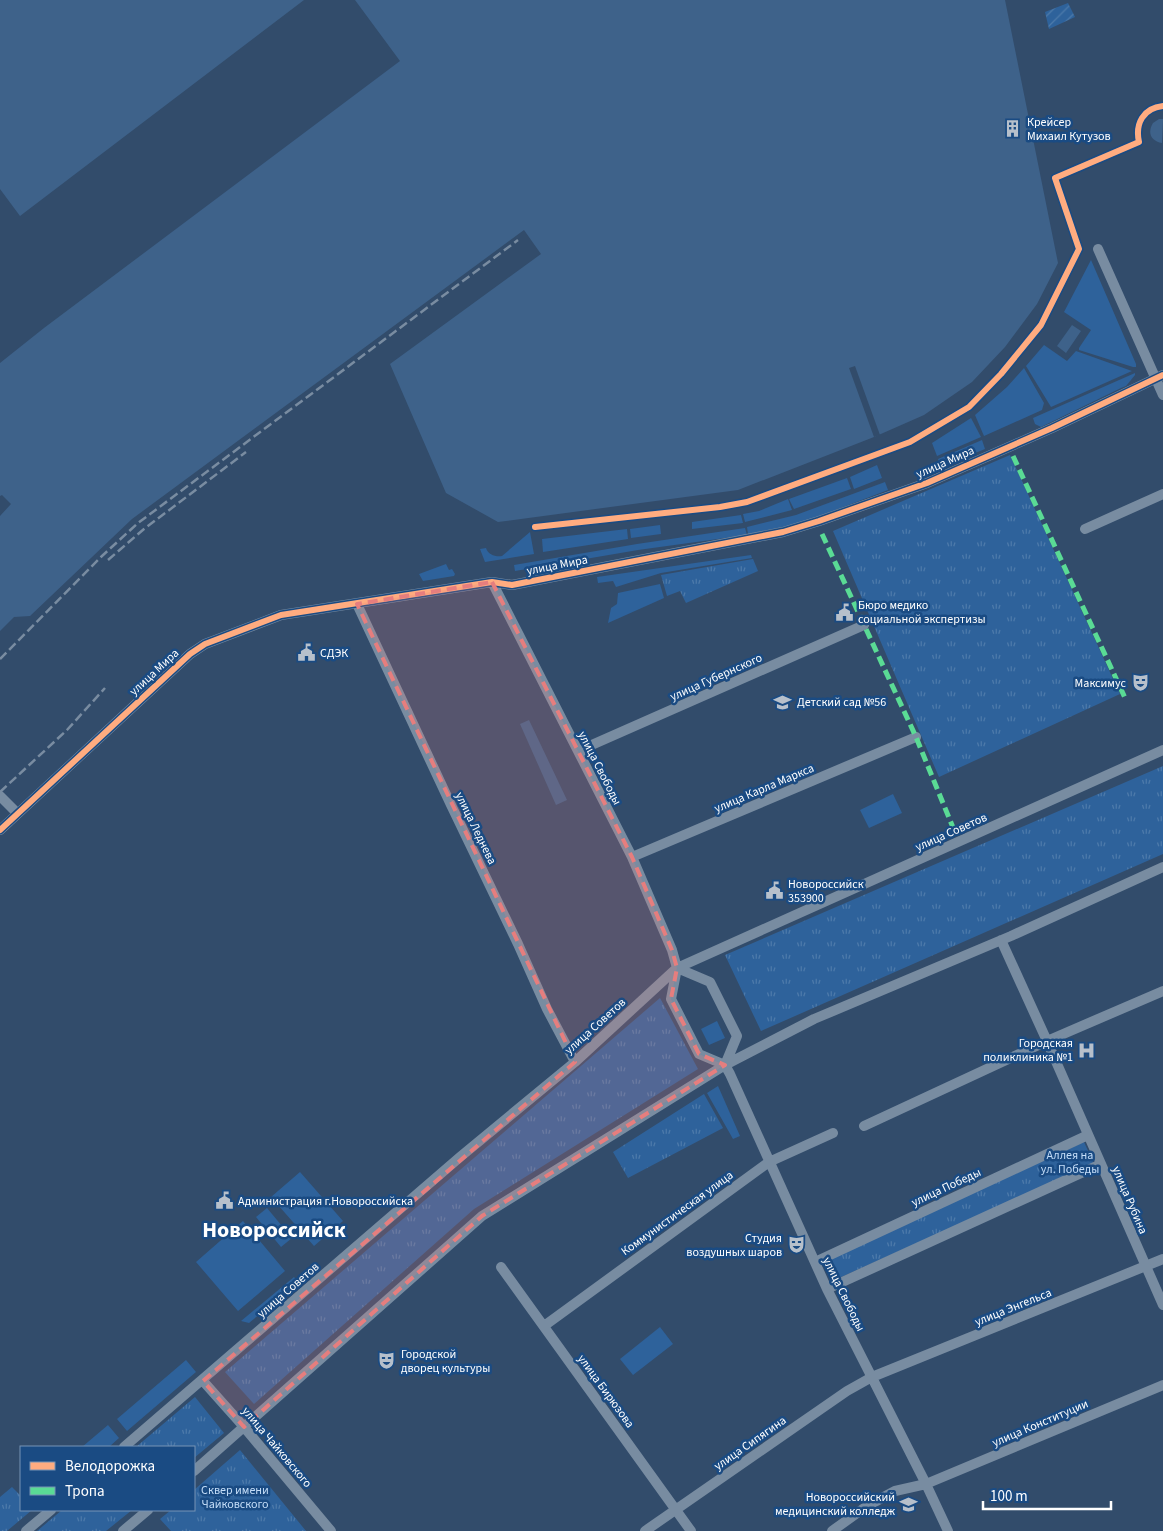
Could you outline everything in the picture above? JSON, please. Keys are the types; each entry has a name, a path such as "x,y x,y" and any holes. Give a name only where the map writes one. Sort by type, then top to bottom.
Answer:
{"street":[{"path":"1098,249 1159,377 1163,395"},
{"name":"улица Мира","path":"0,830 190,654 205,644 281,615 492,582 512,585 783,532 820,521 927,483 1052,428 1159,377"},
{"path":"1085,529 1163,494"},
{"name":"улица Свободы","path":"492,582 632,857 672,950 677,968 671,999 699,1054 725,1065 827,1289 948,1531"},
{"name":"улица Леднева","path":"357,604 547,1009 575,1062"},
{"name":"улица Губернского","path":"578,751 864,625"},
{"name":"улица Карла Маркса","path":"632,857 916,737"},
{"name":"улица Советов","path":"125,1446 203,1381 460,1157 575,1062 677,968 1163,750"},
{"path":"0,796 17,813"},
{"path":"195,1470 482,1216 725,1065 814,1019 1001,940 1163,867"},
{"name":"улица Рубина","path":"1001,940 1163,1305"},
{"path":"677,968 710,982 737,1036 725,1065"},
{"path":"864,1126 1047,1041 1163,991"},
{"name":"Коммунистическая улица","path":"544,1326 769,1162 833,1133"},
{"name":"улица Победы","path":"815,1262 1088,1135"},
{"path":"827,1289 1101,1164"},
{"name":"улица Энгельса","path":"872,1377 1163,1259"},
{"name":"улица Бирюзова","path":"501,1266 691,1531"},
{"name":"улица Сипягина","path":"645,1531 834,1400 872,1377"},
{"name":"улица Чайковского","path":"203,1381 331,1531"},
{"name":"улица Конституции","path":"832,1531 867,1506 895,1491 926,1484 1163,1385"},
{"path":"26,1531 50,1511"},
{"path":"123,1531 147,1511"}],"highlighted area":[{"path":"492,582 632,857 672,950 677,968 671,999 699,1054 725,1065 482,1216 244,1427 203,1381 575,1062 357,604"}],"green space":[{"path":"1068,3 1075,17 1049,29 1045,12"},
{"path":"1091,260 1136,367 1079,350 1091,330 1064,312"},
{"path":"1044,345 1067,361 1076,351 1132,371 1051,407 1026,366"},
{"path":"1024,368 1044,403 1042,410 984,436 975,415 1007,387"},
{"path":"1135,373 1126,386 1041,427 1035,424 1033,418"},
{"path":"971,418 981,437 937,456 932,443"},
{"path":"982,440 985,449 941,467 938,459"},
{"path":"1010,455 1120,694 939,777 833,531"},
{"path":"877,465 882,478 854,489 850,477"},
{"path":"847,478 851,489 794,509 789,499"},
{"path":"885,482 888,490 799,524 748,534 747,527 796,515"},
{"path":"788,499 792,510 745,522 743,514 759,511"},
{"path":"741,515 743,523 692,529 692,522"},
{"path":"660,525 661,534 631,538 630,529"},
{"path":"745,528 747,535 638,550 515,571 514,565"},
{"path":"627,529 628,539 543,552 542,539"},
{"path":"530,532 534,554 485,562 480,549 486,548 492,555 502,556"},
{"path":"751,555 752,558 661,573 616,587 613,581 598,583 597,577"},
{"path":"753,559 758,571 686,603 680,591 667,596 661,575"},
{"path":"446,564 449,570 452,569 455,574 454,576 423,581 419,574"},
{"path":"660,584 664,598 608,623 611,608 617,604 618,593"},
{"path":"1163,766 1163,854 761,1031 725,955"},
{"path":"893,794 902,813 869,828 860,810"},
{"path":"660,998 698,1069 474,1209 254,1404 225,1372"},
{"path":"717,1021 725,1038 709,1045 701,1029"},
{"path":"718,1086 740,1136 733,1139 707,1093"},
{"path":"704,1094 723,1128 628,1178 613,1152"},
{"name":"Аллея на ул. Победы","path":"1084,1142 1094,1164 839,1278 829,1258"},
{"path":"300,1172 343,1221 314,1246 271,1197"},
{"path":"267,1208 292,1238 281,1247 256,1217"},
{"path":"243,1221 285,1271 238,1311 196,1262"},
{"path":"294,1277 298,1282 249,1323 241,1321"},
{"path":"660,1327 673,1344 633,1375 620,1359"},
{"path":"186,1360 196,1372 127,1431 117,1419"},
{"path":"195,1397 224,1433 195,1457 195,1446 137,1446"},
{"path":"108,1425 119,1438 110,1446 83,1446"},
{"name":"Сквер имени Чайковского","path":"240,1450 306,1531 171,1531 160,1519 170,1511 195,1511 195,1489"},
{"path":"12,1487 20,1495 20,1511 31,1511 7,1531 0,1531 0,1497"},
{"path":"61,1511 131,1511 106,1531 37,1531"}],"shaded area":[{"path":"0,0 304,0 20,216 0,189"},
{"path":"355,0 1005,0 1058,263 1037,304 1005,347 972,382 924,415 874,437 738,490 498,522 446,493 390,364 541,254 524,230 132,519 30,616 14,617 0,631 0,516 11,504 2,495 0,496 0,363 400,61"},
{"path":"1163,119 1162,143 1155,140 1150,133 1153,123"},
{"path":"1072,325 1081,331 1066,353 1057,346"},
{"path":"529,720 567,800 556,805 520,724"}],"pier":[{"path":"855,366 880,435 874,437 849,368"}],"railway":[{"path":"0,659 102,556 138,523 518,240"},
{"path":"108,560 144,529 246,452"},
{"path":"0,792 67,730 105,688"}],"marked path":[{"path":"1013,456 1126,700"},
{"path":"822,534 916,737 954,830"}],"cycle path":[{"path":"535,527 720,507 747,502 910,442 969,407 1001,374 1041,325 1079,249 1055,178 1139,142 1138,129 1142,118 1150,110 1163,106"},
{"path":"0,830 190,654 205,644 281,615 492,582 512,585 783,532 927,483 1052,428 1163,375"}],"place":[{"name":"Крейсер Михаил Кутузов","path":"1013,129"},
{"name":"Бюро медико социальной экспертизы","path":"844,612"},
{"name":"СДЭК","path":"306,653"},
{"name":"Максимус","path":"1140,683"},
{"name":"Детский сад №56","path":"783,702"},
{"name":"Новороссийск 353900","path":"774,891"},
{"name":"Городская поликлиника №1","path":"1087,1050"},
{"name":"Администрация г.Новороссийска","path":"224,1201"},
{"name":"Студия воздушных шаров","path":"796,1245"},
{"name":"Городской дворец культуры","path":"387,1361"},
{"name":"Новороссийский медицинский колледж","path":"909,1504"}],"district":[{"name":"Новороссийск","path":"274,1229"}]}
